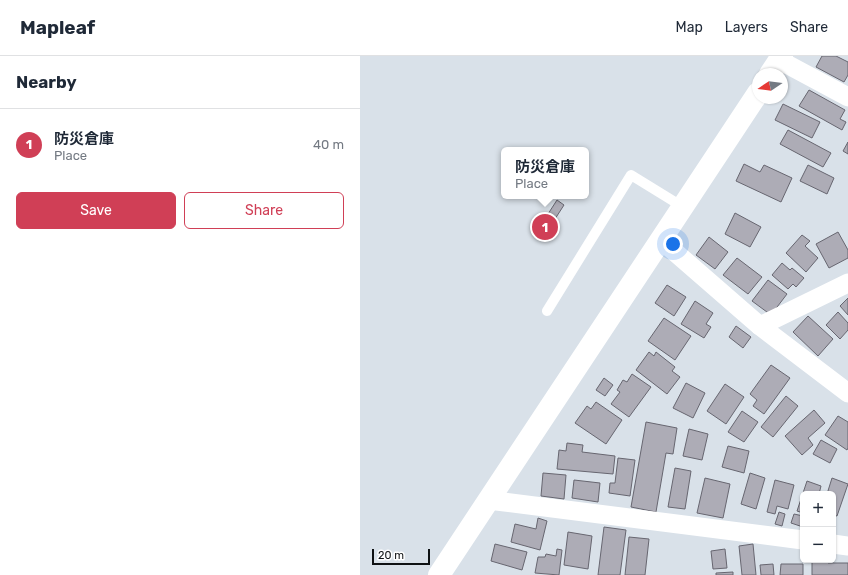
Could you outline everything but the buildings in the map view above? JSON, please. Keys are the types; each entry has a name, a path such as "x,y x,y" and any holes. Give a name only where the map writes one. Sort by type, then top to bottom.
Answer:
{"street":[{"path":"777,63 848,97"},
{"path":"439,575 752,102"},
{"path":"661,240 760,326 848,393"},
{"path":"760,326 848,283"},
{"path":"488,500 800,540"},
{"path":"836,544 848,546"}],"lane":[{"path":"547,312 631,175 683,207"}],"place":[{"name":"防災倉庫","path":"545,227"}]}
